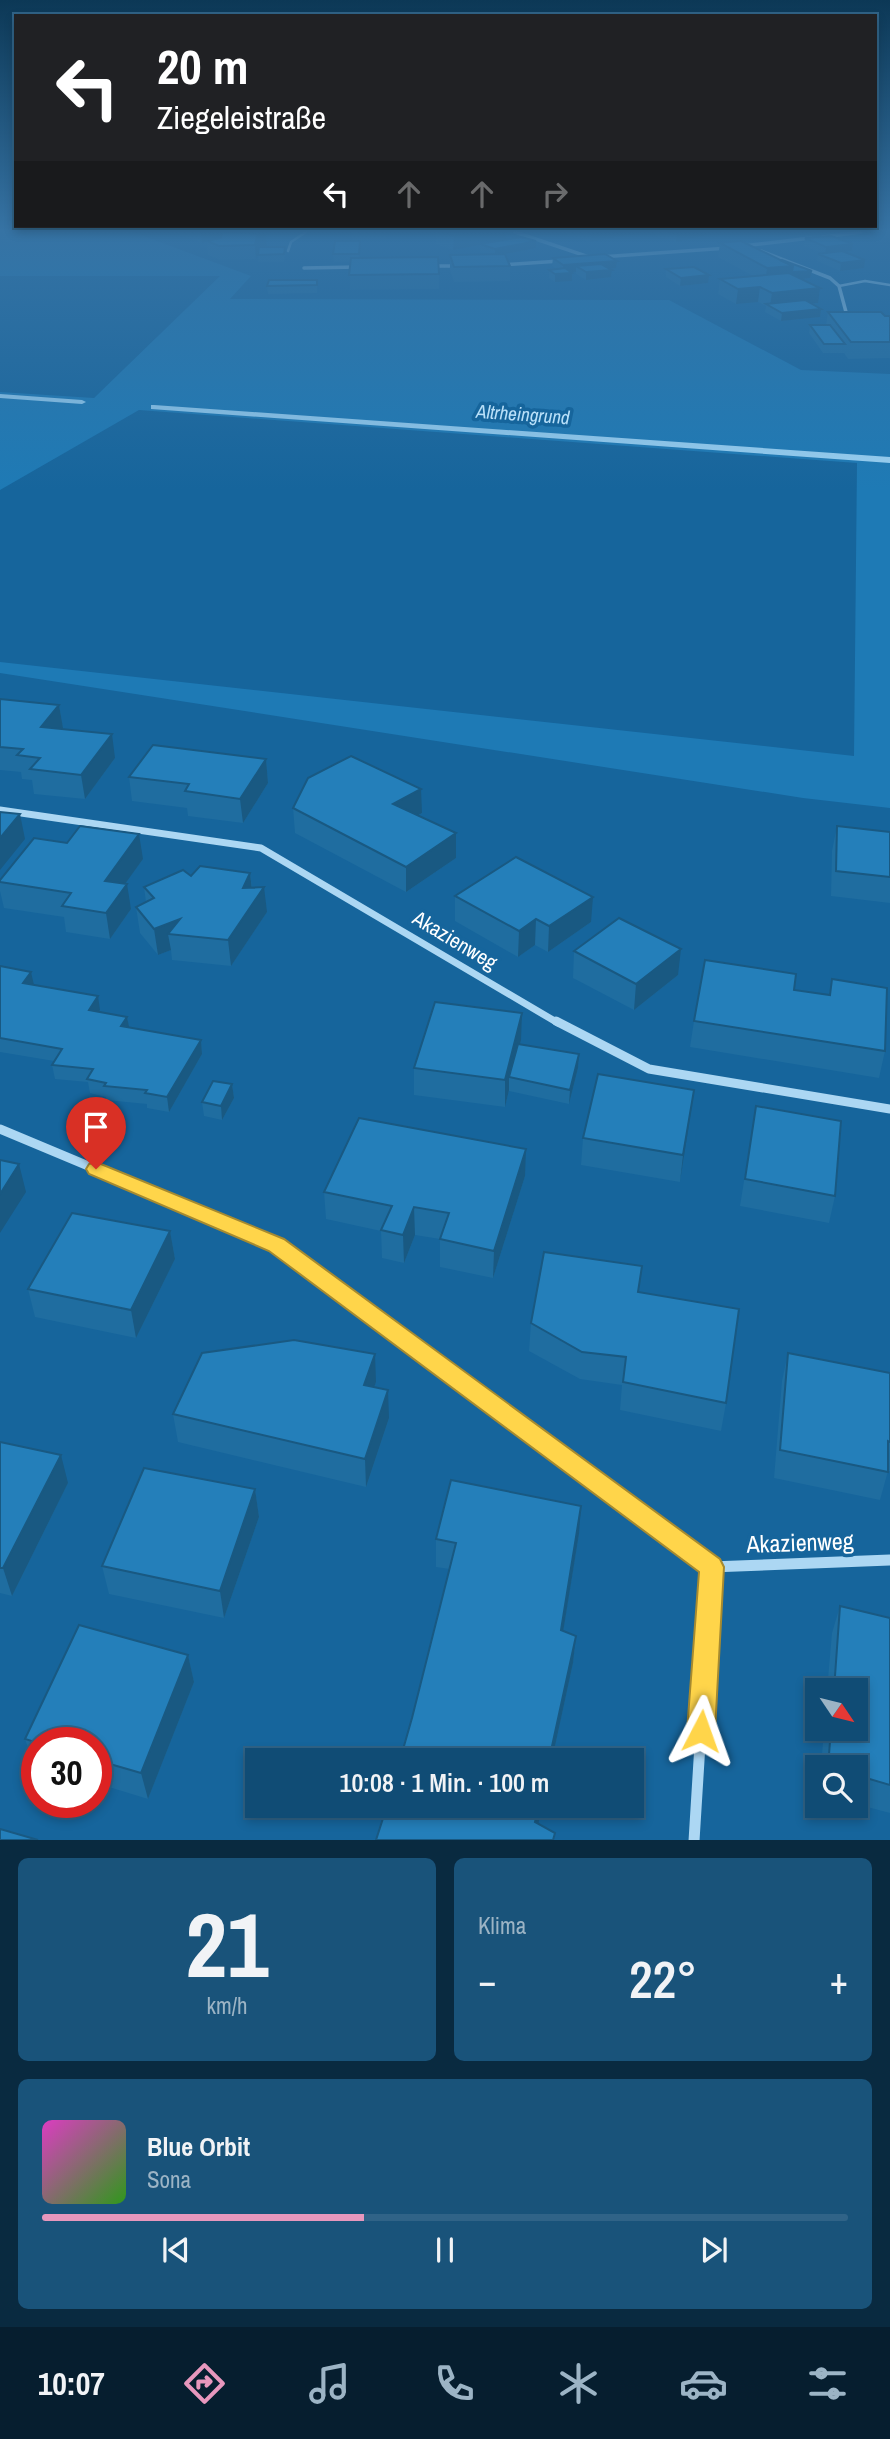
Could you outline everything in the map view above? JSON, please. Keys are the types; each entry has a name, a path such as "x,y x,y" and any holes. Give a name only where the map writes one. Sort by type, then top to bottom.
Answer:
{"street":[{"name":"Akazienweg","path":"0,810 261,848 553,1020 649,1069 890,1109"},
{"path":"0,1129 276,1245 711,1567 694,1840"},
{"name":"Akazienweg","path":"711,1567 890,1559"}],"shaded area":[{"path":"177,318 703,318 801,370 890,374 890,808 803,798 0,673 0,662 854,756 857,463 139,410 0,490 0,392 94,398"}],"building":[{"path":"832,318 890,318 890,342 851,342"},
{"path":"810,325 830,325 845,344 824,344"},
{"path":"0,699 59,705 41,727 112,734 81,775 30,769 40,758 17,755 23,749 0,747"},
{"path":"153,745 266,759 240,799 185,791 189,784 129,777"},
{"path":"351,756 421,789 393,804 456,833 406,867 293,808 308,778"},
{"path":"0,812 20,814 0,838"},
{"path":"80,826 139,834 105,881 127,884 106,913 62,906 71,893 0,882 34,838 67,843"},
{"path":"837,826 890,832 890,877 836,871"},
{"path":"516,857 593,897 549,926 536,919 519,931 455,896"},
{"path":"200,866 250,873 243,888 264,887 228,940 168,934 180,919 154,929 136,907 154,898 144,887 183,870 191,876"},
{"path":"619,918 681,949 636,984 574,951"},
{"path":"705,960 796,974 794,990 830,995 832,979 887,988 885,1051 694,1021"},
{"path":"0,966 31,972 23,983 98,996 89,1010 127,1017 121,1026 201,1040 167,1097 145,1093 147,1090 104,1086 106,1083 87,1079 93,1069 52,1065 62,1049 0,1038"},
{"path":"435,1002 522,1013 505,1080 414,1068"},
{"path":"518,1044 579,1054 570,1090 509,1077"},
{"path":"598,1074 694,1090 683,1155 583,1138"},
{"path":"213,1081 232,1084 221,1106 202,1102"},
{"path":"756,1106 841,1121 835,1196 745,1179"},
{"path":"359,1118 526,1149 494,1251 440,1239 449,1213 414,1207 403,1235 381,1230 392,1206 324,1192"},
{"path":"0,1160 19,1164 0,1194"},
{"path":"72,1213 170,1231 131,1310 28,1289"},
{"path":"544,1252 642,1266 638,1292 739,1309 726,1403 623,1382 626,1357 582,1352 531,1323"},
{"path":"294,1340 375,1354 364,1385 388,1390 365,1459 173,1414 202,1353"},
{"path":"788,1353 890,1373 888,1472 780,1450"},
{"path":"0,1442 61,1455 3,1568 0,1568"},
{"path":"144,1468 255,1489 220,1591 102,1566"},
{"path":"451,1480 581,1506 561,1630 576,1636 552,1748 403,1748 456,1543 436,1539"},
{"path":"840,1606 890,1618 890,1785 868,1779 868,1755 829,1755 830,1741 868,1741 868,1678 835,1678"},
{"path":"79,1625 188,1655 141,1773 112,1765 112,1727 31,1727"},
{"path":"383,1818 536,1818 535,1822 555,1833 553,1840 376,1840"},
{"path":"0,1829 38,1840 0,1840"}],"waterway":[{"name":"Altrheingrund","path":"0,396 82,402"},
{"name":"Altrheingrund","path":"154,407 890,460"}],"route":[{"path":"96,1169 276,1245 711,1567 701,1731"}]}
